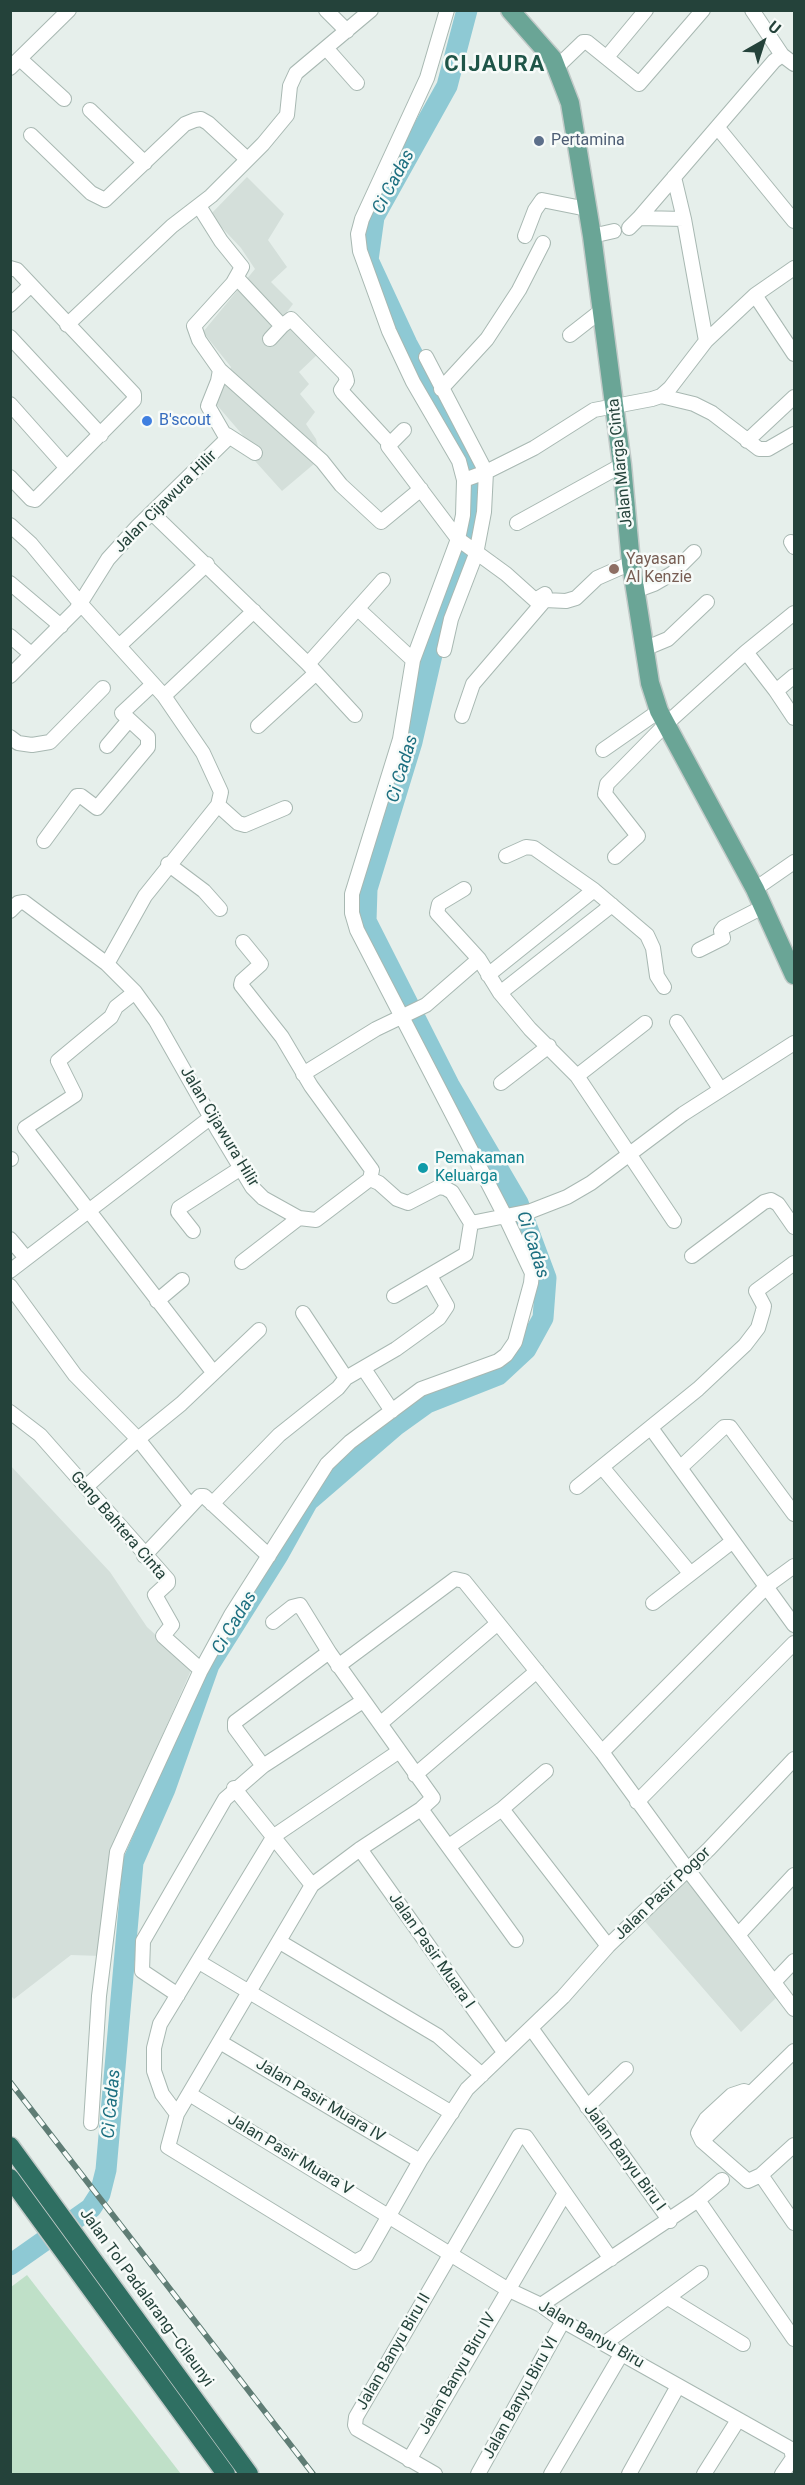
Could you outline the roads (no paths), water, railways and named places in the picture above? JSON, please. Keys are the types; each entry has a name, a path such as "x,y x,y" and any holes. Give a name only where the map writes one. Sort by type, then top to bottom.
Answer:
{"highway":[{"name":"Jalan Tol Padalarang–Cileunyi","path":"10,2146 81,2240 249,2475"},
{"path":"10,2178 35,2209 226,2475"}],"main road":[{"name":"Jalan Marga Cinta","path":"510,10 545,48 557,67 570,103 602,310 635,591 644,649 662,718 755,889 795,975"}],"street":[{"path":"326,10 347,31"},
{"path":"67,325 172,226 199,206 284,121 288,110 290,86 296,73 370,10"},
{"path":"447,10 427,78 362,219 358,234 360,251 389,331 459,461 475,476"},
{"path":"607,57 646,10"},
{"path":"557,67 583,42 592,45 636,83 641,83 702,10"},
{"path":"752,10 782,55 795,64"},
{"path":"60,13 15,64 64,99"},
{"path":"326,48 357,83"},
{"path":"684,219 634,223 718,128 747,91 782,55"},
{"path":"90,110 145,162"},
{"path":"31,135 91,193 103,200 109,198 185,124 201,119 247,159"},
{"path":"718,128 795,221"},
{"path":"674,177 706,341"},
{"path":"525,236 535,210 542,200 587,209"},
{"path":"199,206 221,241 242,263 241,273 194,326 199,340 220,370 322,461 341,485 381,522 421,489"},
{"path":"592,236 614,231"},
{"path":"441,389 487,339 536,260 543,243"},
{"path":"10,268 16,270 134,394 133,403 35,500 31,499 10,477"},
{"path":"660,396 706,341 755,295 795,268"},
{"path":"237,278 282,326"},
{"path":"10,305 30,286"},
{"path":"755,295 795,354"},
{"path":"570,335 602,310"},
{"path":"270,339 291,319 345,374 347,381 341,390 343,393 390,444 388,446 460,541 506,574 535,600 545,594"},
{"path":"10,337 101,435"},
{"path":"426,357 475,476 484,512 476,553 451,619 444,650"},
{"name":"Jalan Cijawura Hilir","path":"10,676 61,626 80,603 108,559 225,443 227,435 208,406 220,370"},
{"path":"415,381 431,373"},
{"path":"475,476 534,447 594,410 615,410 640,400 660,396 694,404 712,413 759,449 768,449 795,434"},
{"path":"747,441 795,397"},
{"path":"10,404 67,468"},
{"path":"390,444 404,430"},
{"path":"227,435 255,453"},
{"path":"518,523 622,465"},
{"path":"91,2123 99,1996 117,1852 201,1670 327,1464 346,1446 421,1389 498,1361 515,1342 532,1273 508,1216 404,1015 357,930 352,913 352,894 400,739 412,660 460,541 475,476"},
{"path":"152,513 207,564 356,715"},
{"path":"10,525 31,544 80,603 164,696 203,753 221,792 218,805 168,864 124,929 107,964"},
{"path":"635,591 654,584 673,573 694,552"},
{"path":"462,716 473,684 545,600 566,601 576,598 597,578 631,563"},
{"path":"119,646 207,564"},
{"path":"258,726 312,668 383,580"},
{"path":"10,583 61,626"},
{"path":"644,649 668,639 707,602"},
{"path":"358,609 412,660"},
{"path":"164,696 254,611"},
{"path":"603,750 662,718 795,613"},
{"path":"10,636 31,654"},
{"path":"746,652 795,718"},
{"path":"776,692 795,676"},
{"path":"44,841 79,795 97,808 148,747 147,737 122,713 152,685"},
{"path":"10,737 18,743 32,745 50,742 103,688"},
{"path":"615,857 638,836 605,794 606,787 662,718"},
{"path":"107,746 129,720"},
{"path":"218,805 238,823 245,825 285,808"},
{"path":"506,856 526,847 534,848 594,890 651,941 656,970 664,987"},
{"path":"755,889 795,862"},
{"path":"168,864 204,891 220,909"},
{"path":"464,888 439,904 437,913 478,959 500,993 530,1029 577,1076 674,1221"},
{"path":"488,975 594,890"},
{"name":"Jalan Cijawura Hilir","path":"10,911 18,903 24,902 107,964 135,992 163,1032 210,1118 252,1187 263,1198 299,1218"},
{"path":"500,993 612,905"},
{"path":"699,950 723,938 721,932 724,927 763,907"},
{"path":"242,1262 299,1218 316,1220 370,1179 372,1170 303,1074 282,1037 241,985 242,981 261,964 243,942"},
{"path":"303,1074 421,1007 478,959"},
{"path":"135,992 116,1006 111,1017 58,1061 75,1095 25,1127 50,1163 213,1372"},
{"path":"677,1022 720,1089"},
{"path":"577,1076 645,1023"},
{"path":"471,1223 531,1211 579,1190 720,1089 766,1063 795,1043"},
{"path":"501,1083 549,1046"},
{"path":"10,1271 210,1118"},
{"path":"193,1231 178,1212 179,1208 241,1168"},
{"path":"370,1179 379,1183 397,1199 408,1203 439,1187 449,1189 471,1223 466,1254 394,1296"},
{"path":"692,1256 764,1202 771,1200 778,1204 795,1227"},
{"path":"10,1239 26,1258"},
{"path":"577,1487 698,1389 745,1345 758,1328 763,1311 764,1306 756,1291 795,1263"},
{"path":"212,1504 279,1435 334,1392 346,1378 396,1349 446,1310 447,1306 430,1276"},
{"path":"157,1301 182,1280"},
{"path":"10,1286 75,1375 138,1439 190,1505"},
{"path":"303,1313 346,1378"},
{"path":"87,1486 138,1439 181,1404 259,1330"},
{"path":"364,1369 392,1411"},
{"name":"Gang Bahtera Cinta","path":"10,1412 38,1432 87,1486 168,1583 155,1595 172,1625 163,1636 201,1670"},
{"path":"681,1467 724,1427 730,1427 795,1514"},
{"path":"651,1428 795,1625"},
{"path":"602,1467 690,1573"},
{"path":"144,1556 190,1505 200,1496 204,1496 269,1556"},
{"path":"653,1603 733,1541"},
{"path":"602,1752 768,1586 795,1566"},
{"path":"338,1666 454,1579 464,1581 472,1588 602,1752 688,1870 795,2009"},
{"path":"273,1622 292,1607 300,1605 338,1666 433,1798 421,1809 360,1849 312,1885 280,1942 249,1990 191,2095 177,2114 162,2094 154,2071 160,2024 274,1836 398,1752"},
{"path":"381,1724 498,1623"},
{"path":"637,1802 795,1643"},
{"path":"263,1766 235,1728 235,1722 329,1652"},
{"path":"415,1775 537,1671"},
{"path":"178,1995 142,1971 143,1941 225,1799 234,1788 263,1766 363,1701"},
{"name":"Jalan Pasir Pogor","path":"177,2114 167,2145 170,2151 355,2262 366,2256 420,2161 467,2089 531,2028 608,1946 688,1870 795,1759"},
{"path":"448,1846 502,1809 546,1772"},
{"path":"234,1788 312,1885"},
{"path":"421,1809 516,1940"},
{"path":"502,1809 608,1946"},
{"name":"Jalan Pasir Muara I","path":"360,1849 504,2052"},
{"path":"738,1935 795,1875"},
{"path":"280,1942 438,2036 482,2075"},
{"path":"774,1982 795,1961"},
{"path":"199,1962 452,2113"},
{"name":"Jalan Banyu Biru I","path":"531,2028 670,2221 541,2305"},
{"name":"Jalan Pasir Muara IV","path":"220,2042 420,2161"},
{"path":"795,2051 702,2141 745,2180 752,2180 761,2175 795,2145"},
{"path":"587,2107 627,2069"},
{"name":"Jalan Pasir Muara V","path":"191,2095 389,2216"},
{"name":"Jalan Banyu Biru II","path":"435,2475 357,2429 355,2421 522,2135 526,2137 565,2193"},
{"path":"761,2175 795,2223"},
{"path":"670,2221 722,2180"},
{"path":"565,2193 611,2259"},
{"name":"Jalan Banyu Biru IV","path":"408,2460 565,2193"},
{"path":"698,2200 795,2339"},
{"name":"Jalan Banyu Biru","path":"389,2216 507,2289 541,2305 563,2321 788,2447 793,2453"},
{"path":"605,2343 701,2273"},
{"path":"668,2298 743,2344"},
{"name":"Jalan Banyu Biru VI","path":"478,2475 563,2321"},
{"path":"551,2475 622,2353"},
{"path":"628,2475 678,2386"},
{"path":"704,2475 738,2420"},
{"path":"782,2475 793,2453"}],"waterway":[{"name":"Ci Cadas","path":"10,2265 91,2208 100,2194 106,2170 133,1862 165,1789 209,1665 278,1555 308,1501 395,1426 427,1403 498,1375 526,1349 543,1318 546,1278 518,1203 449,1085 366,921 367,889 412,742 437,633 463,552 480,479 407,344 368,260 374,217 447,86 467,10"}],"railway":[{"path":"10,2082 313,2474"}],"place":[{"name":"Pertamina","path":"539,141"},
{"name":"B'scout","path":"147,421"},
{"name":"Yayasan Al Kenzie","path":"614,569"},
{"name":"Pemakaman Keluarga","path":"423,1168"}],"district":[{"name":"CIJAURA","path":"495,65"}]}
